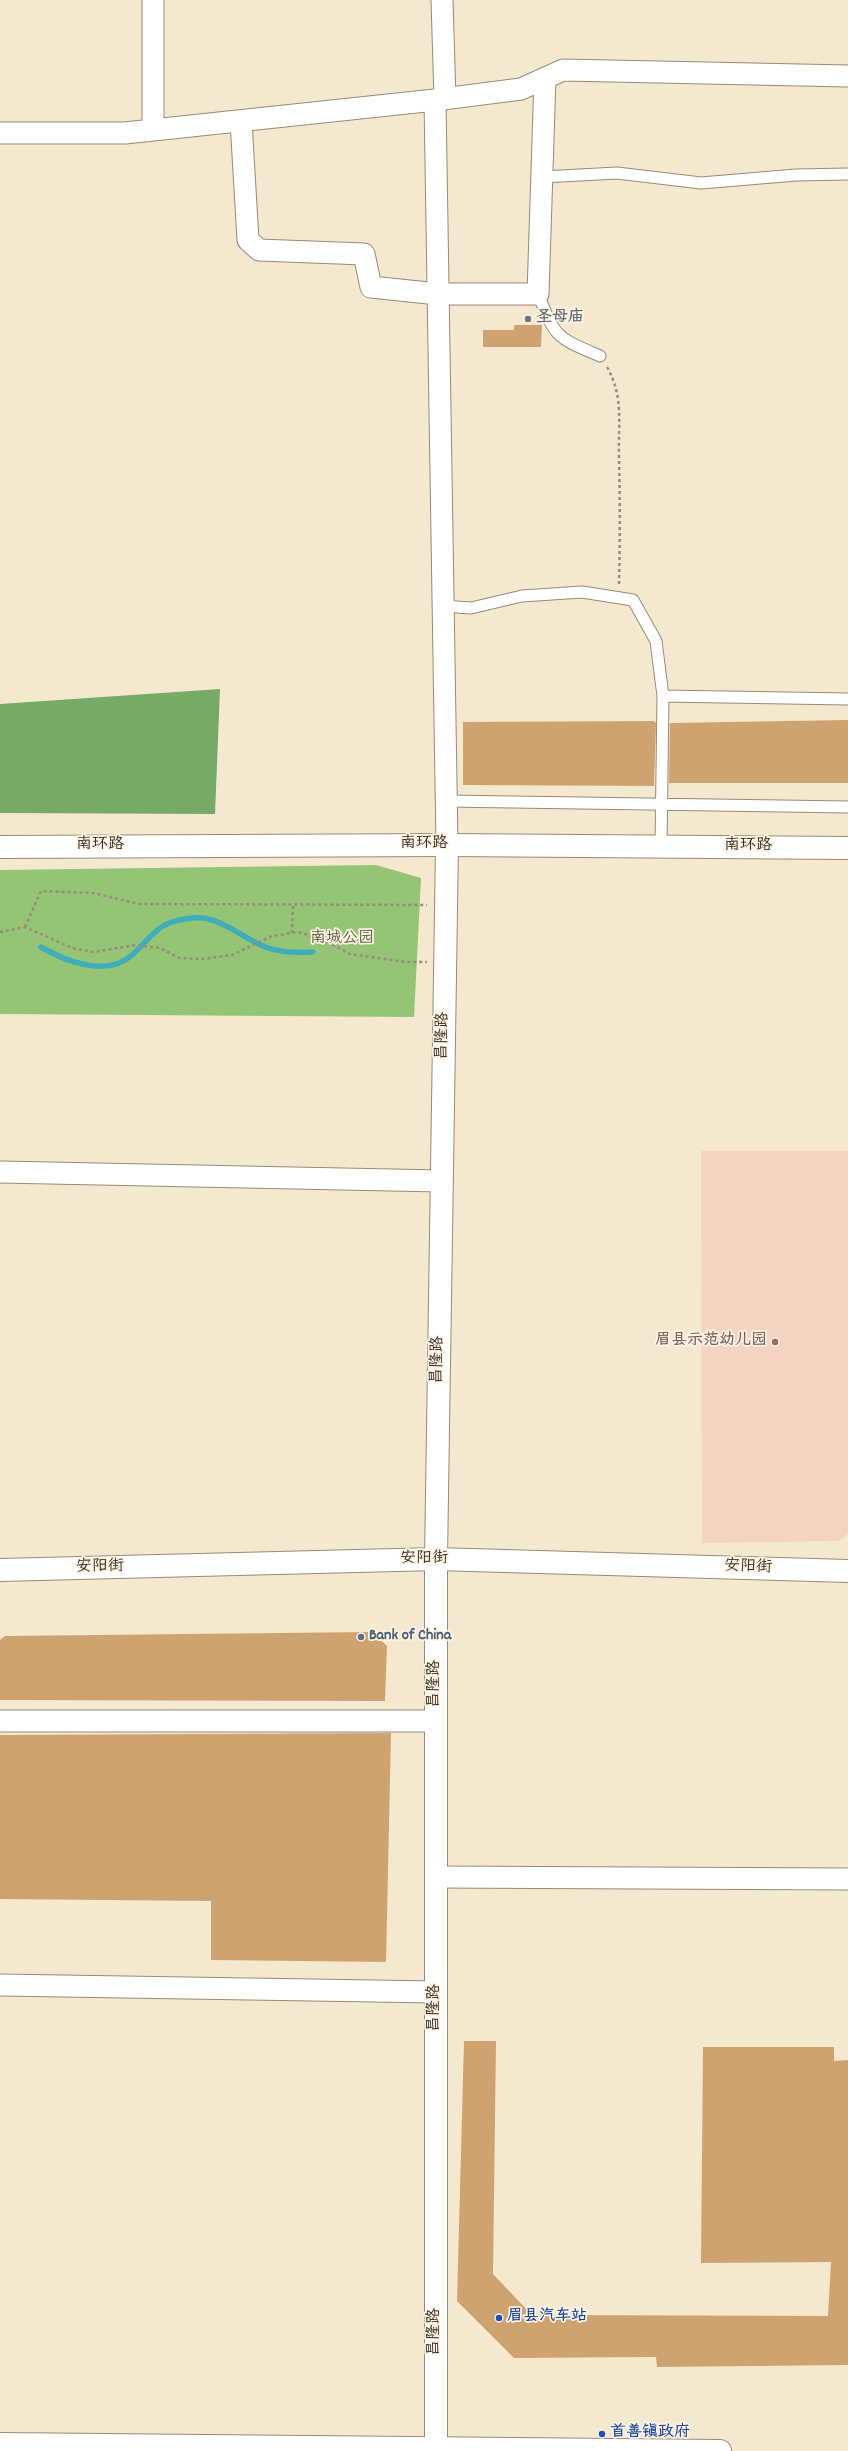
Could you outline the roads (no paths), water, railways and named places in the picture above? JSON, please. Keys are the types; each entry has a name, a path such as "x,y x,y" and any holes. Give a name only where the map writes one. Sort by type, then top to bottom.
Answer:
{"main road":[{"name":"南环路","path":"0,847 447,845 848,848"},
{"name":"昌隆路","path":"436,2450 436,1559 447,845"},
{"name":"安阳街","path":"0,1570 436,1559 848,1571"},
{"path":"0,2444 188,2448 720,2451"}],"street":[{"path":"153,0 153,130"},
{"path":"442,0 438,294 447,845"},
{"path":"0,133 125,133 440,99 521,89 563,70 848,76"},
{"path":"241,121 248,240 259,250 364,254 371,287 438,294 538,294 545,78"},
{"path":"0,1172 441,1181"},
{"path":"0,1721 436,1721"},
{"path":"436,1877 848,1880"},
{"path":"0,1985 436,1992"}],"lane":[{"path":"542,177 617,173 701,183 796,175 848,174"},
{"path":"538,294 552,329 556,333 564,340 600,356"},
{"path":"443,606 471,608 522,596 582,592 633,600 656,641 663,696 661,846"},
{"path":"663,696 848,699"},
{"path":"446,801 848,807"}],"waterway":[{"path":"41,947 74,962 86,965 111,965 122,962 132,955 152,935 171,922 192,918 203,918 231,928 258,944 268,948 290,952 313,952"}],"place":[{"name":"圣母庙","path":"528,319"},
{"name":"眉县示范幼儿园","path":"775,1342"},
{"name":"Bank of China","path":"361,1637"},
{"name":"眉县汽车站","path":"499,2318"},
{"name":"首善镇政府","path":"602,2434"}],"park label":[{"name":"南城公园","path":"342,940"}]}
